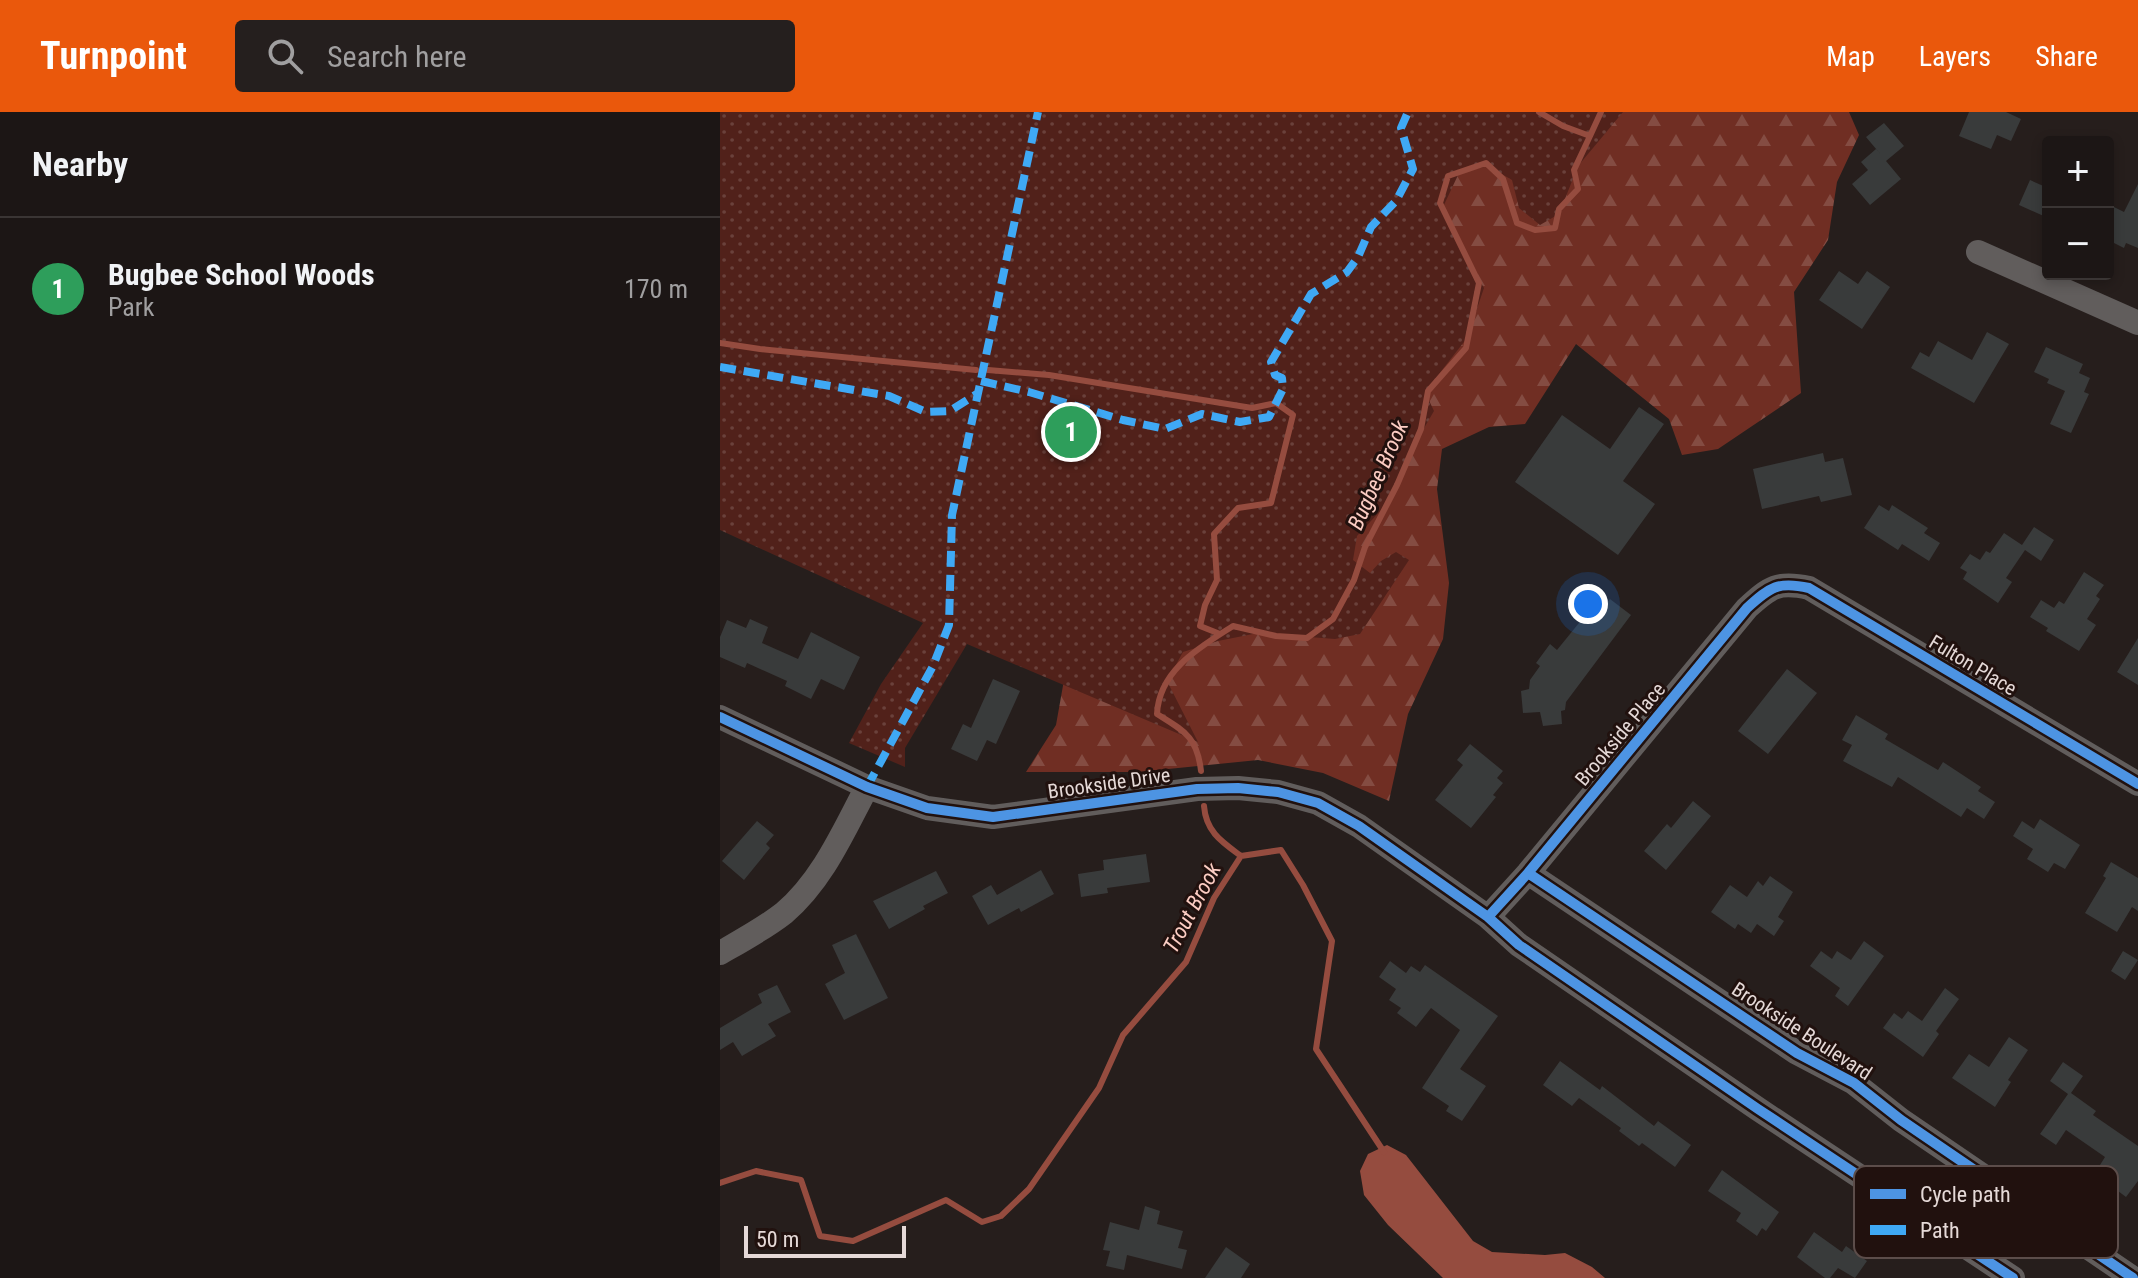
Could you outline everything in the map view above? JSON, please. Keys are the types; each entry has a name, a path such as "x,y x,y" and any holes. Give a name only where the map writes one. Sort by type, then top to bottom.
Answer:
{"street":[{"path":"1978,252 2138,323"},
{"name":"Fulton Place","path":"1786,583 1809,588 2138,784"},
{"name":"Brookside Place","path":"1488,917 1747,608 1766,591 1786,583"},
{"name":"Brookside Drive","path":"720,717 867,787 927,808 993,817 1197,789 1278,792 1318,803 1359,826 1488,917"},
{"path":"720,953 784,912 808,888 829,858 867,787"},
{"name":"Brookside Boulevard","path":"1528,873 1797,1053 1854,1083 1969,1166"},
{"path":"1488,917 1519,945 1854,1173"},
{"path":"1983,1258 2013,1278"},
{"name":"Brookside Boulevard","path":"2104,1258 2133,1278"}],"green space":[{"path":"720,112 1849,112 1859,135 1837,182 1828,240 1794,292 1801,393 1718,449 1682,455 1669,419 1576,344 1525,424 1489,427 1442,449 1437,489 1449,583 1443,639 1408,714 1389,801 1323,773 1258,760 1138,772 1026,772 1056,725 1064,680"}],"shaded area":[{"path":"720,112 1623,112 1578,166 1559,214 1540,225 1519,208 1512,180 1488,166 1459,173 1443,207 1457,242 1484,288 1467,338 1425,392 1434,411 1384,507 1357,536 1353,560 1370,573 1381,561 1396,552 1409,560 1360,634 1335,639 1258,633 1183,652 1167,681 1198,742 967,644 905,748 905,767 849,743 881,684 923,623 720,530"},
{"path":"1387,1145 1406,1155 1473,1241 1492,1252 1565,1253 1592,1267 1605,1278 1443,1278 1388,1225 1364,1195 1360,1171 1368,1154"}],"building":[{"path":"1969,112 2006,112 2021,119 2011,141 1997,135 1991,149 1959,136"},
{"path":"1884,123 1904,146 1886,161 1901,179 1870,205 1852,184 1868,170 1861,162 1876,149 1882,156 1866,137"},
{"path":"2030,180 2042,185 2042,215 2019,205"},
{"path":"2138,184 2138,248 2126,243 2124,248 2114,243 2114,207 2124,212"},
{"path":"1839,271 1858,284 1867,271 1890,287 1862,329 1819,300"},
{"path":"1987,332 2009,344 1974,403 1911,368 1920,352 1929,357 1938,341 1972,360"},
{"path":"2046,347 2083,364 2079,373 2090,378 2084,392 2089,394 2071,433 2050,424 2065,391 2047,383 2049,379 2034,372"},
{"path":"1639,407 1664,424 1623,481 1655,504 1618,555 1515,482 1562,415 1610,449"},
{"path":"1823,453 1825,462 1843,458 1852,495 1821,502 1819,496 1762,509 1753,469"},
{"path":"1879,505 1889,511 1892,505 1928,528 1924,533 1940,543 1929,561 1902,544 1898,550 1864,528"},
{"path":"2034,527 2054,540 2041,561 2025,550 2006,578 2012,582 1998,603 1963,579 1967,572 1960,568 1970,554 1980,560 1986,551 1990,553 2004,533 2022,545"},
{"path":"2084,572 2104,585 2096,596 2100,599 2087,619 2096,625 2079,651 2030,617 2041,600 2054,608 2059,601 2064,604"},
{"path":"1610,599 1631,615 1566,702 1565,710 1561,711 1562,724 1543,726 1540,712 1523,713 1521,691 1529,689 1530,680 1540,666 1536,663 1550,644 1557,650 1596,602 1603,607"},
{"path":"750,619 768,627 762,643 798,659 811,632 860,657 844,690 821,679 811,699 785,686 787,681 747,663 745,668 720,657 720,637 727,620 746,628"},
{"path":"2138,638 2138,685 2117,672"},
{"path":"1787,669 1817,693 1768,754 1738,731"},
{"path":"993,679 1020,691 996,744 987,740 977,761 951,749 963,724 971,728"},
{"path":"1856,715 1888,734 1885,739 1938,770 1943,762 1981,787 1978,791 1995,802 1984,819 1967,808 1961,817 1898,777 1892,787 1843,761 1852,745 1842,740"},
{"path":"1470,744 1503,771 1497,778 1503,783 1493,795 1496,797 1471,828 1435,800 1463,765 1457,760"},
{"path":"1693,801 1711,816 1666,870 1644,851 1667,824 1671,828"},
{"path":"2040,819 2080,845 2065,869 2054,863 2048,872 2027,859 2033,849 2013,836 2022,821 2034,829"},
{"path":"757,821 774,835 766,844 770,848 744,880 722,861"},
{"path":"1146,854 1150,882 1107,888 1108,893 1081,897 1078,874 1104,870 1103,860"},
{"path":"2111,862 2138,878 2138,911 2132,907 2117,932 2085,913 2106,878 2103,876"},
{"path":"1041,870 1054,894 988,925 972,896 991,885 997,895"},
{"path":"936,871 948,893 889,929 873,901"},
{"path":"1770,876 1793,892 1778,917 1784,921 1774,936 1757,924 1751,933 1738,924 1735,929 1711,912 1730,885 1747,897 1758,881 1763,886"},
{"path":"856,934 888,998 844,1020 825,984 845,973 832,945"},
{"path":"1864,941 1884,956 1848,1006 1835,996 1840,988 1810,966 1821,951 1832,959 1837,951 1851,960"},
{"path":"2123,951 2138,960 2125,980 2111,971"},
{"path":"1390,961 1406,973 1411,966 1420,972 1425,965 1498,1016 1460,1069 1486,1086 1462,1121 1446,1111 1449,1106 1422,1088 1460,1030 1431,1008 1416,1027 1397,1013 1401,1008 1389,1000 1396,989 1379,977"},
{"path":"777,985 791,1012 768,1024 776,1036 742,1056 733,1042 720,1050 720,1028 762,1003 758,994"},
{"path":"1945,988 1959,999 1936,1031 1939,1034 1923,1057 1883,1028 1894,1013 1902,1019 1908,1011 1922,1021"},
{"path":"2009,1037 2028,1050 1995,1107 1952,1078 1969,1054 1989,1067"},
{"path":"1560,1061 1600,1090 1602,1086 1654,1126 1658,1121 1691,1145 1675,1167 1642,1143 1639,1146 1619,1131 1621,1128 1579,1098 1572,1106 1543,1085"},
{"path":"2063,1062 2083,1076 2071,1093 2096,1111 2093,1115 2138,1146 2138,1181 2126,1197 2118,1191 2118,1166 2101,1166 2105,1157 2066,1130 2056,1145 2040,1134 2068,1094 2050,1081"},
{"path":"1722,1170 1779,1212 1766,1231 1762,1228 1757,1236 1736,1221 1741,1213 1708,1191"},
{"path":"1145,1206 1160,1211 1157,1224 1183,1231 1178,1248 1187,1250 1182,1269 1127,1255 1124,1270 1106,1266 1110,1251 1103,1250 1110,1222 1139,1230"},
{"path":"1814,1232 1842,1252 1846,1246 1854,1252 1854,1258 1867,1261 1855,1278 1838,1268 1830,1278 1825,1278 1797,1257"},
{"path":"1226,1247 1250,1264 1241,1278 1205,1278"}],"waterway":[{"name":"Bugbee Brook","path":"1201,771 1196,750 1188,736 1157,714 1165,685 1183,661 1233,626 1276,636 1307,638 1333,619 1354,580 1365,547 1421,429 1428,391 1466,348 1479,283 1440,203 1448,176 1486,163 1503,179 1517,223 1535,230 1555,228 1559,209 1578,189 1574,170 1590,136 1563,126 1539,112"},
{"path":"1590,136 1601,112"},
{"path":"720,343 976,370"},
{"path":"988,370 1049,375 1252,408 1276,403 1293,415 1271,503 1238,508 1214,534 1217,580 1205,605 1200,626 1220,634"},
{"name":"Bugbee Brook","path":"1204,806 1212,830 1241,856"},
{"name":"Trout Brook","path":"720,1183 756,1171 801,1180 820,1236 853,1241 946,1200 982,1222 1001,1216 1029,1189 1099,1088 1123,1035 1186,962 1214,898 1241,856 1281,850 1332,941 1316,1049 1384,1152"}],"marked path":[{"path":"867,787 933,666 949,625 952,515 1038,112"},
{"path":"981,381 1165,429 1202,414 1240,422 1269,417 1283,389 1282,378 1275,375 1271,362 1311,294 1347,272 1358,257 1371,227 1396,201 1413,169 1401,128 1408,112"},
{"path":"720,367 889,396 926,412 950,411 978,393"}],"cycle path":[{"path":"1488,917 1747,608 1762,595 1782,586 1809,588 2138,784"},
{"path":"720,717 867,787 927,808 993,817 1197,789 1238,788 1278,792 1318,803 1359,826 1488,917 1519,945 1854,1173"},
{"path":"1528,873 1797,1053 1854,1083 1969,1166"},
{"path":"1983,1258 2013,1278"},
{"path":"2104,1258 2133,1278"}],"place":[{"name":"Bugbee School Woods","path":"1071,432"}]}
